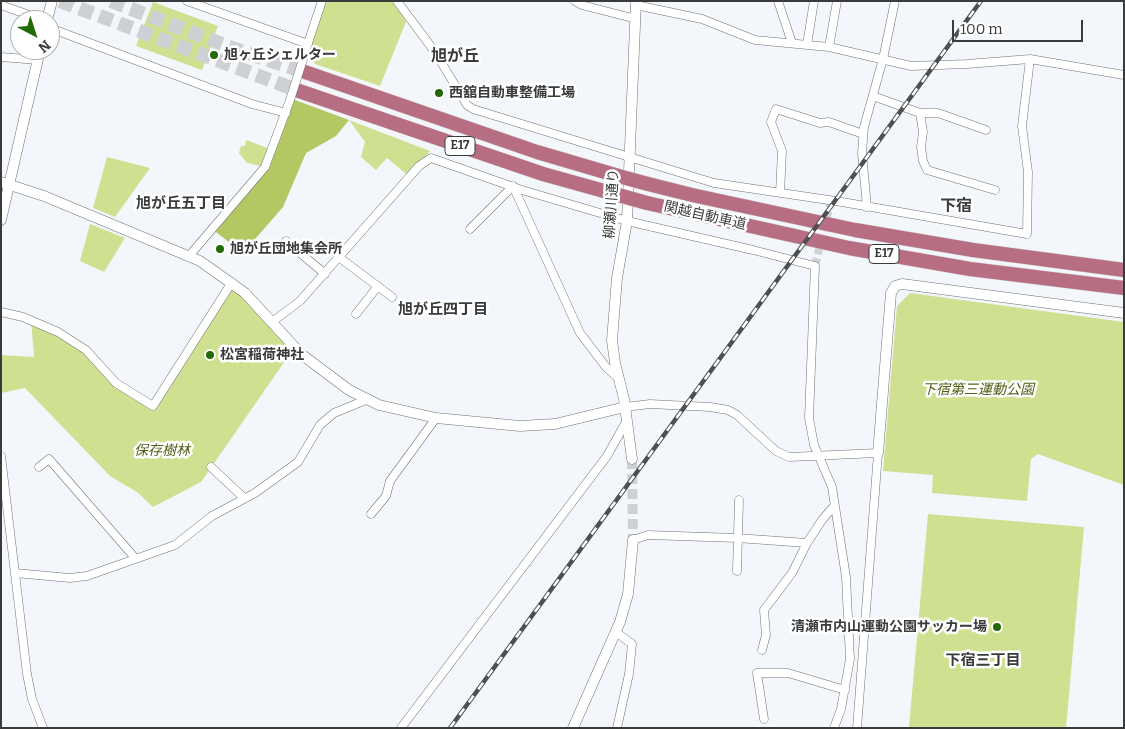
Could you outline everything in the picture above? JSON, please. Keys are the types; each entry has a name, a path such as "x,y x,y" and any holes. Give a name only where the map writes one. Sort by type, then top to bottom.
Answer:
{"highway":[{"name":"関越自動車道","path":"305,72 537,152 692,196 855,230 973,250 1124,270"},
{"name":"関越自動車道","path":"294,95 543,174 647,203 849,248 970,269 1124,288"}],"street":[{"path":"187,1 308,44"},
{"path":"189,256 265,167 294,95 322,1"},
{"path":"397,1 435,52 467,105 714,183 1027,234 1028,172 1022,126 1030,59"},
{"path":"575,1 582,5 636,19"},
{"path":"778,1 792,43"},
{"path":"806,45 814,1"},
{"path":"828,47 837,1"},
{"path":"867,207 862,153 863,134 883,59 895,1"},
{"path":"636,3 702,19 755,40 828,47 911,66 1030,59 1124,75"},
{"name":"柳瀬川通り","path":"632,459 625,406 615,363 612,340 617,278 627,221 636,3"},
{"path":"1,5 18,10"},
{"path":"60,32 252,104 286,113"},
{"path":"1,220 6,183 38,60"},
{"path":"873,96 920,112 938,113 986,130"},
{"path":"780,193 782,151 770,122 776,109 820,123 829,122 863,134"},
{"path":"920,112 923,132 921,147 923,161 928,170 995,190"},
{"path":"272,322 300,301 340,258 419,166 431,158 513,186 627,221 815,266 809,418 814,445 832,487 846,576 850,659 845,690 834,728"},
{"path":"6,183 189,256 232,282 256,302 286,340 301,354 366,400 393,410 436,418 537,426 568,421 625,406 650,404 720,408 737,415 784,455 820,456 878,453"},
{"path":"470,229 513,186"},
{"path":"513,186 580,333 606,368 620,380"},
{"path":"286,242 325,274"},
{"path":"340,258 392,297"},
{"path":"1,312 31,320 58,332 86,350 116,383 153,406 232,282"},
{"path":"857,728 890,301 895,286 902,284 1124,313"},
{"path":"356,314 378,286"},
{"path":"15,573 70,578 87,576 175,545 212,516 255,493 298,462 320,425 334,413 366,400"},
{"path":"371,514 386,496 390,481 436,418"},
{"path":"401,728 607,456 626,422"},
{"path":"1,456 29,682 32,699 43,728"},
{"path":"39,467 49,459 135,558"},
{"path":"211,468 244,498"},
{"path":"737,572 739,500"},
{"path":"762,650 766,635 764,610 792,572 822,520 834,506"},
{"path":"573,728 616,632 628,594 633,540 648,535 739,538 807,543"},
{"path":"616,632 632,644 629,674 617,728"},
{"path":"850,659 863,659"},
{"path":"764,719 756,673 788,673 845,690"}],"green space":[{"path":"322,1 397,1 408,17 380,86 315,64 310,55 305,53"},
{"path":"153,2 218,26 202,70 136,46"},
{"path":"290,100 295,100 349,120 336,136 306,153 283,207 243,253 212,229 265,167"},
{"path":"349,120 430,151 410,177 387,158 376,170 361,157 365,142"},
{"path":"246,140 273,150 265,167 247,163 239,153 241,146 245,146"},
{"path":"107,157 150,168 115,217 93,208"},
{"path":"90,224 125,238 104,272 80,261"},
{"name":"保存樹林","path":"232,282 294,348 201,482 153,507 137,492 110,476 25,388 1,393 1,355 34,357 31,320 86,350 116,383 153,406"},
{"name":"下宿第三運動公園","path":"910,293 1124,322 1124,485 1038,454 1031,459 1027,501 932,493 933,475 883,471 897,306"},
{"name":"清瀬市内山運動公園サッカー場","path":"928,514 1084,527 1066,728 909,727"}],"tunnel":[{"path":"60,1 299,91"},
{"path":"111,1 232,48 305,72"},
{"path":"815,266 831,200"},
{"path":"632,459 633,540"}],"railway":[{"path":"450,728 981,1"}],"place":[{"name":"旭ヶ丘シェルター","path":"214,55"},
{"name":"西舘自動車整備工場","path":"439,93"},
{"name":"旭が丘団地集会所","path":"220,249"},
{"name":"松宮稲荷神社","path":"210,355"},
{"name":"清瀬市内山運動公園サッカー場","path":"997,627"}],"district":[{"name":"旭が丘","path":"455,57"},
{"name":"旭が丘五丁目","path":"181,204"},
{"name":"下宿","path":"956,207"},
{"name":"旭が丘四丁目","path":"443,310"},
{"name":"下宿三丁目","path":"983,661"}]}
